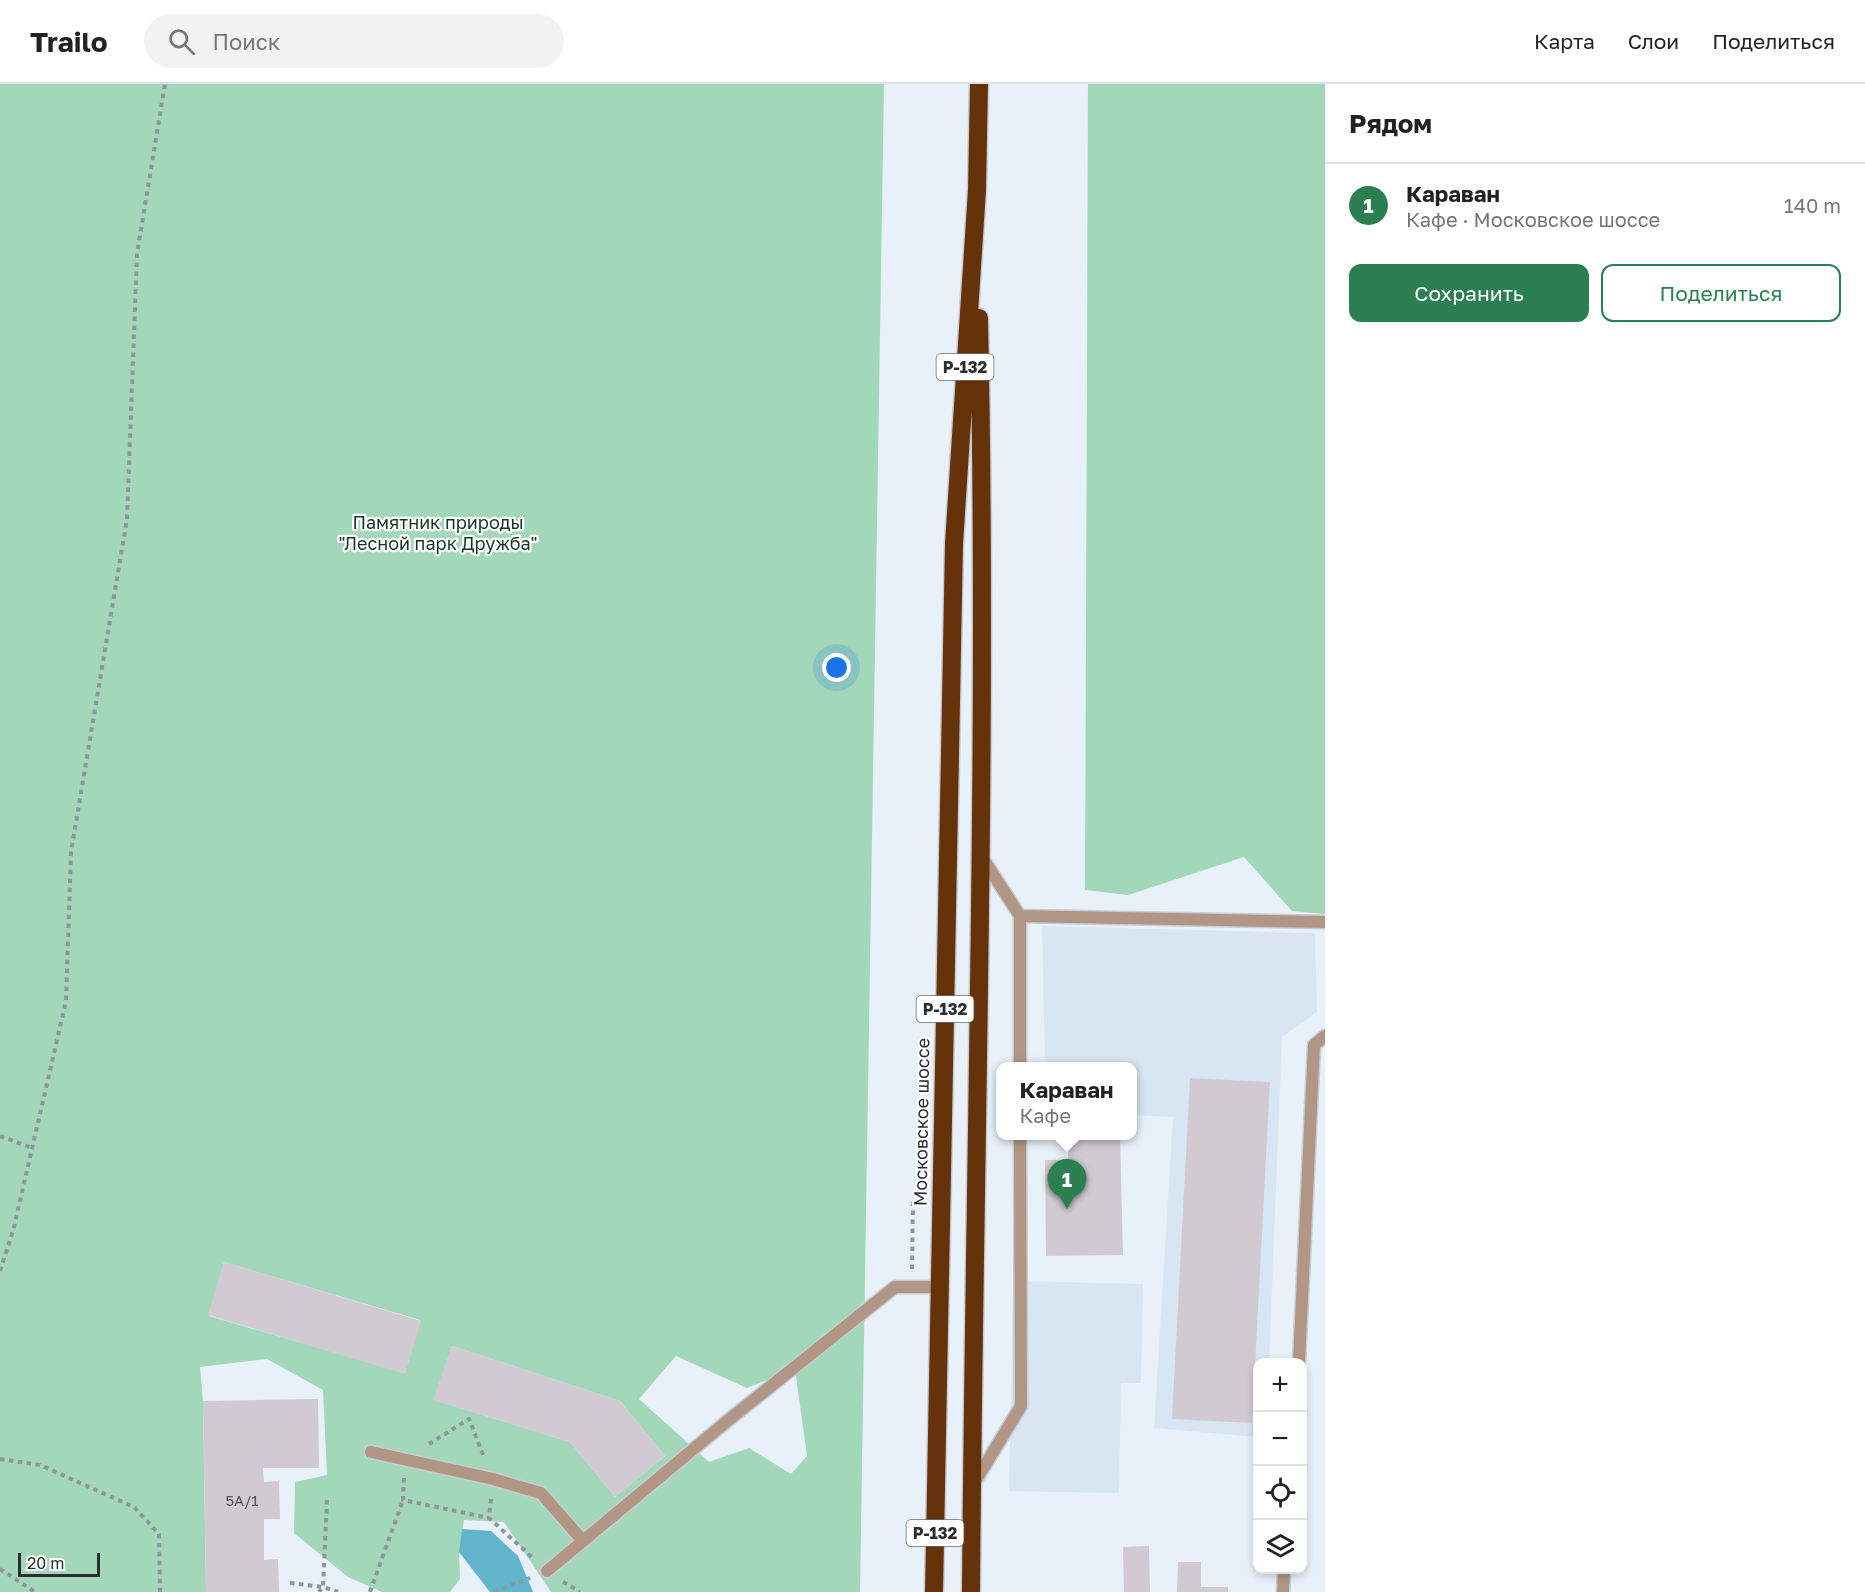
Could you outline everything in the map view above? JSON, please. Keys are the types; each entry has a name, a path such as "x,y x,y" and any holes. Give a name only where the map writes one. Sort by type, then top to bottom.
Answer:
{"highway":[{"name":"Р-132","path":"971,1592 984,544 977,190 979,84"},
{"name":"Московское шоссе","path":"934,1592 954,544 977,190"}],"lane":[{"path":"980,853 1020,916 1020,1062"},
{"path":"1020,916 1325,923"},
{"path":"1299,1358 1314,1044 1325,1036"},
{"path":"971,1489 1022,1406 1020,1140"},
{"path":"547,1571 894,1287 939,1287"},
{"path":"371,1452 493,1479 541,1494 583,1541"},
{"path":"1283,1592 1284,1574"}],"path":[{"path":"0,1270 13,1231 66,1001 71,852 127,519 137,254 165,84"},
{"path":"0,1136 32,1148"},
{"path":"912,1287 913,1198"},
{"path":"0,1459 40,1465 134,1507 159,1534 160,1592"},
{"path":"370,1592 402,1500 406,1459"},
{"path":"319,1592 323,1587 327,1500"},
{"path":"402,1500 489,1518"},
{"path":"0,1569 35,1592"},
{"path":"494,1592 531,1578"},
{"path":"290,1583 323,1587 338,1592"}],"shaded area":[{"path":"1042,926 1315,933 1317,1012 1282,1037 1269,1358 1253,1358 1253,1437 1154,1428 1173,1117 1137,1115 1137,1062 1045,1062"},
{"path":"1013,1281 1143,1284 1141,1383 1121,1383 1119,1493 1009,1491"}],"green space":[{"name":"Памятник природы \"Лесной парк Дружба\"","path":"0,84 884,84 860,1592 551,1592 504,1522 464,1520 459,1552 460,1579 450,1592 382,1592 348,1577 294,1533 295,1482 327,1475 323,1390 267,1359 200,1367 203,1401 206,1592 0,1592","holes":["224,1262 420,1320 405,1373 209,1316","452,1346 620,1401 665,1456 615,1497 570,1442 434,1400","676,1356 747,1388 795,1369 807,1456 791,1474 749,1448 709,1462 639,1399"]},
{"path":"1088,84 1325,84 1325,914 1292,911 1244,857 1128,895 1085,890"}],"water":[{"path":"462,1529 491,1531 518,1556 533,1592 490,1592 459,1552"}],"building":[{"path":"1190,1078 1270,1082 1255,1358 1253,1358 1252,1423 1172,1419"},
{"path":"1068,1140 1120,1140 1123,1255 1046,1256 1045,1160 1068,1160"},
{"path":"224,1262 421,1321 405,1374 208,1315"},
{"path":"452,1346 620,1401 665,1456 615,1497 570,1442 433,1400"},
{"path":"318,1399 319,1468 263,1468 264,1482 279,1481 280,1519 264,1519 264,1560 278,1559 279,1592 206,1592 203,1401"},
{"path":"1149,1546 1150,1592 1124,1592 1123,1547"},
{"path":"1178,1562 1201,1562 1201,1587 1228,1587 1228,1592 1177,1592"}],"place":[{"name":"Караван","path":"1067,1209"}]}
